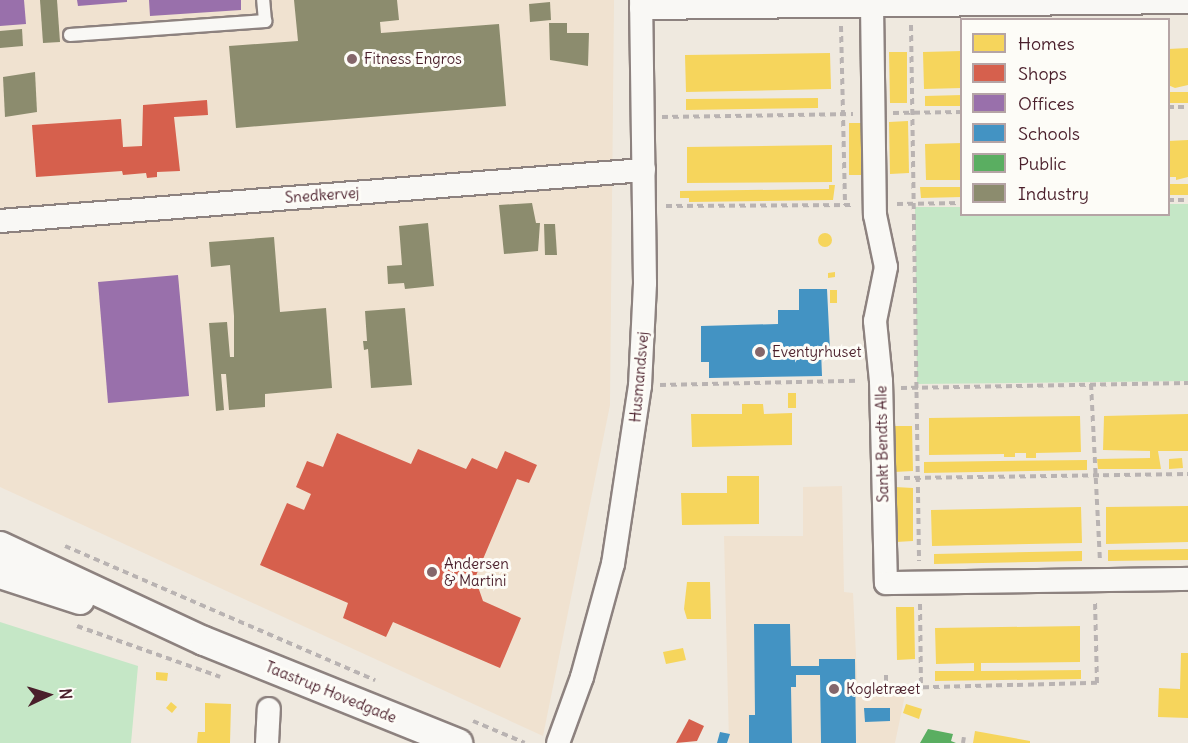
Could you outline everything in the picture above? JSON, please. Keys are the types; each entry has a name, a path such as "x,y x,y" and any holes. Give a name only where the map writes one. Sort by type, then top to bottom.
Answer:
{"street":[{"path":"641,4 840,6 1188,2"},
{"name":"Husmandsvej","path":"558,743 582,677 613,564 640,386 644,206 641,4"},
{"name":"Sankt Bendts Alle","path":"872,5 876,204 886,267 875,321 881,385 886,583 1188,579"},
{"name":"Snedkervej","path":"0,221 644,170"},
{"name":"Taastrup Hovedgade","path":"0,546 204,641"},
{"name":"Taastrup Hovedgade","path":"0,574 204,641 465,732"},
{"path":"267,743 269,709"}],"lane":[{"path":"70,35 265,21 264,0"}],"path":[{"path":"911,5 921,687"},
{"path":"840,6 845,205"},
{"path":"1170,107 1188,107"},
{"path":"643,118 960,112"},
{"path":"1170,200 1188,200"},
{"path":"644,206 960,203"},
{"path":"640,386 881,385 916,388 1188,383"},
{"path":"860,689 1097,683 1094,565 1100,560 1091,384"},
{"path":"883,479 1188,474"},
{"path":"63,545 386,684"},
{"path":"74,625 227,680"},
{"path":"886,675 886,688"},
{"path":"465,732 525,743"},
{"path":"963,743 964,736"}],"shaded area":[{"path":"0,0 614,0 610,405 543,736 0,487"},
{"path":"842,486 844,592 853,593 858,696 905,695 895,743 729,743 724,536 803,536 803,487"}],"green space":[{"path":"1170,204 1188,204 1188,381 917,384 915,207 960,207 960,216 1170,216"},
{"path":"0,622 138,666 131,743 0,743"}],"building: Homes":[{"path":"1188,48 1188,85 1175,88 1170,86 1170,49"},
{"path":"960,51 960,88 924,89 923,52"},
{"path":"889,52 907,52 907,103 890,103"},
{"path":"830,53 831,89 686,92 685,55"},
{"path":"1170,92 1188,92 1188,103 1170,103"},
{"path":"960,95 960,106 925,106 925,96"},
{"path":"818,98 818,108 686,110 686,99"},
{"path":"908,121 909,173 890,174 889,122"},
{"path":"849,123 868,123 868,175 849,175"},
{"path":"1188,140 1188,177 1176,180 1176,177 1170,177 1170,141"},
{"path":"960,143 960,180 926,180 925,144"},
{"path":"832,145 832,182 687,183 687,147"},
{"path":"1170,184 1188,184 1188,195 1170,195"},
{"path":"829,185 835,185 833,200 689,202 689,198 680,198 680,191 829,189"},
{"path":"920,187 960,187 960,197 921,198"},
{"path":"822,233 828,233 832,240 828,247 822,247 818,243 818,237"},
{"path":"835,272 835,277 828,278 828,273"},
{"path":"830,290 837,290 837,303 830,303"},
{"path":"788,393 796,393 796,408 788,408"},
{"path":"742,404 763,404 764,414 792,413 792,445 692,447 691,414 742,414"},
{"path":"1188,414 1188,451 1158,451 1161,469 1098,469 1097,459 1150,458 1150,451 1103,450 1104,416"},
{"path":"1080,416 1081,452 1036,453 1036,458 1026,458 1026,453 1015,453 1015,457 1004,457 1004,454 929,455 929,418"},
{"path":"894,426 912,426 913,471 894,472"},
{"path":"1182,458 1183,468 1169,469 1169,459"},
{"path":"1087,460 1087,470 924,473 924,462"},
{"path":"727,476 759,476 759,524 682,525 681,493 727,493"},
{"path":"895,487 913,488 913,541 896,542"},
{"path":"1188,506 1188,542 1106,544 1106,507"},
{"path":"1081,507 1082,543 932,546 931,510"},
{"path":"1188,549 1188,560 1108,561 1108,550"},
{"path":"1082,551 1082,561 934,564 934,554"},
{"path":"687,582 710,582 711,619 687,619 684,609"},
{"path":"896,607 914,607 915,659 897,660"},
{"path":"1080,626 1080,662 981,663 981,671 1081,670 1081,679 935,681 935,671 974,671 974,663 936,664 935,628"},
{"path":"683,648 686,660 666,664 663,652"},
{"path":"1181,653 1188,653 1188,718 1158,717 1159,688 1180,689"},
{"path":"156,672 168,673 167,681 156,680"},
{"path":"171,702 177,707 172,713 166,708"},
{"path":"205,703 231,704 230,743 197,743 198,732 205,732"},
{"path":"906,704 922,709 919,719 903,713"},
{"path":"975,731 1030,741 1030,743 973,743"}],"building: Shops":[{"path":"207,100 208,115 174,117 180,171 157,172 157,177 147,178 146,173 123,175 122,171 36,177 32,125 121,119 123,147 142,146 143,105"},
{"path":"337,433 411,464 418,449 466,469 472,458 497,469 505,451 537,465 529,483 517,479 475,578 483,601 521,618 500,668 393,622 386,637 343,618 348,603 260,565 287,503 304,510 311,494 296,487 307,461 323,467"},
{"path":"689,719 704,726 697,741 676,743"}],"building: Offices":[{"path":"0,0 24,0 26,24 0,26"},
{"path":"77,0 127,0 127,2 78,6"},
{"path":"149,0 241,0 241,10 150,16"},
{"path":"178,275 189,396 108,403 98,282"}],"building: Schools":[{"path":"799,289 827,289 830,350 821,350 822,376 709,378 709,362 701,362 701,326 778,324 778,310 799,310"},
{"path":"754,624 790,624 791,666 819,666 819,659 855,659 856,743 821,743 820,675 796,675 796,687 791,687 792,743 749,743 749,715 755,715"},
{"path":"864,708 890,708 890,721 865,722"},
{"path":"720,732 730,734 727,743 717,743"}],"building: Public":[{"path":"928,729 953,734 951,741 956,743 920,743"}],"building: Industry":[{"path":"40,0 57,0 60,42 43,43"},
{"path":"294,0 397,0 399,20 380,22 381,33 499,24 506,106 236,128 229,46 298,41"},
{"path":"550,2 551,20 530,22 529,4"},
{"path":"549,23 567,23 567,33 589,33 588,66 550,60"},
{"path":"22,29 23,46 0,48 0,31"},
{"path":"35,72 37,112 5,117 3,77"},
{"path":"532,203 536,223 540,223 538,251 504,254 499,205"},
{"path":"428,223 434,286 405,289 404,283 388,284 387,266 402,265 399,226"},
{"path":"544,224 555,224 557,255 545,255"},
{"path":"274,237 280,312 326,308 332,388 265,394 265,407 229,410 226,374 221,374 224,410 216,411 209,323 227,322 230,357 234,357 234,316 230,265 211,267 209,242"},
{"path":"405,308 412,385 371,388 368,349 364,350 363,341 367,341 365,311"}],"place":[{"name":"Fitness Engros","path":"352,59"},
{"name":"Eventyrhuset","path":"760,352"},
{"name":"Andersen & Martini","path":"432,572"},
{"name":"Kogletræet","path":"834,689"}]}
